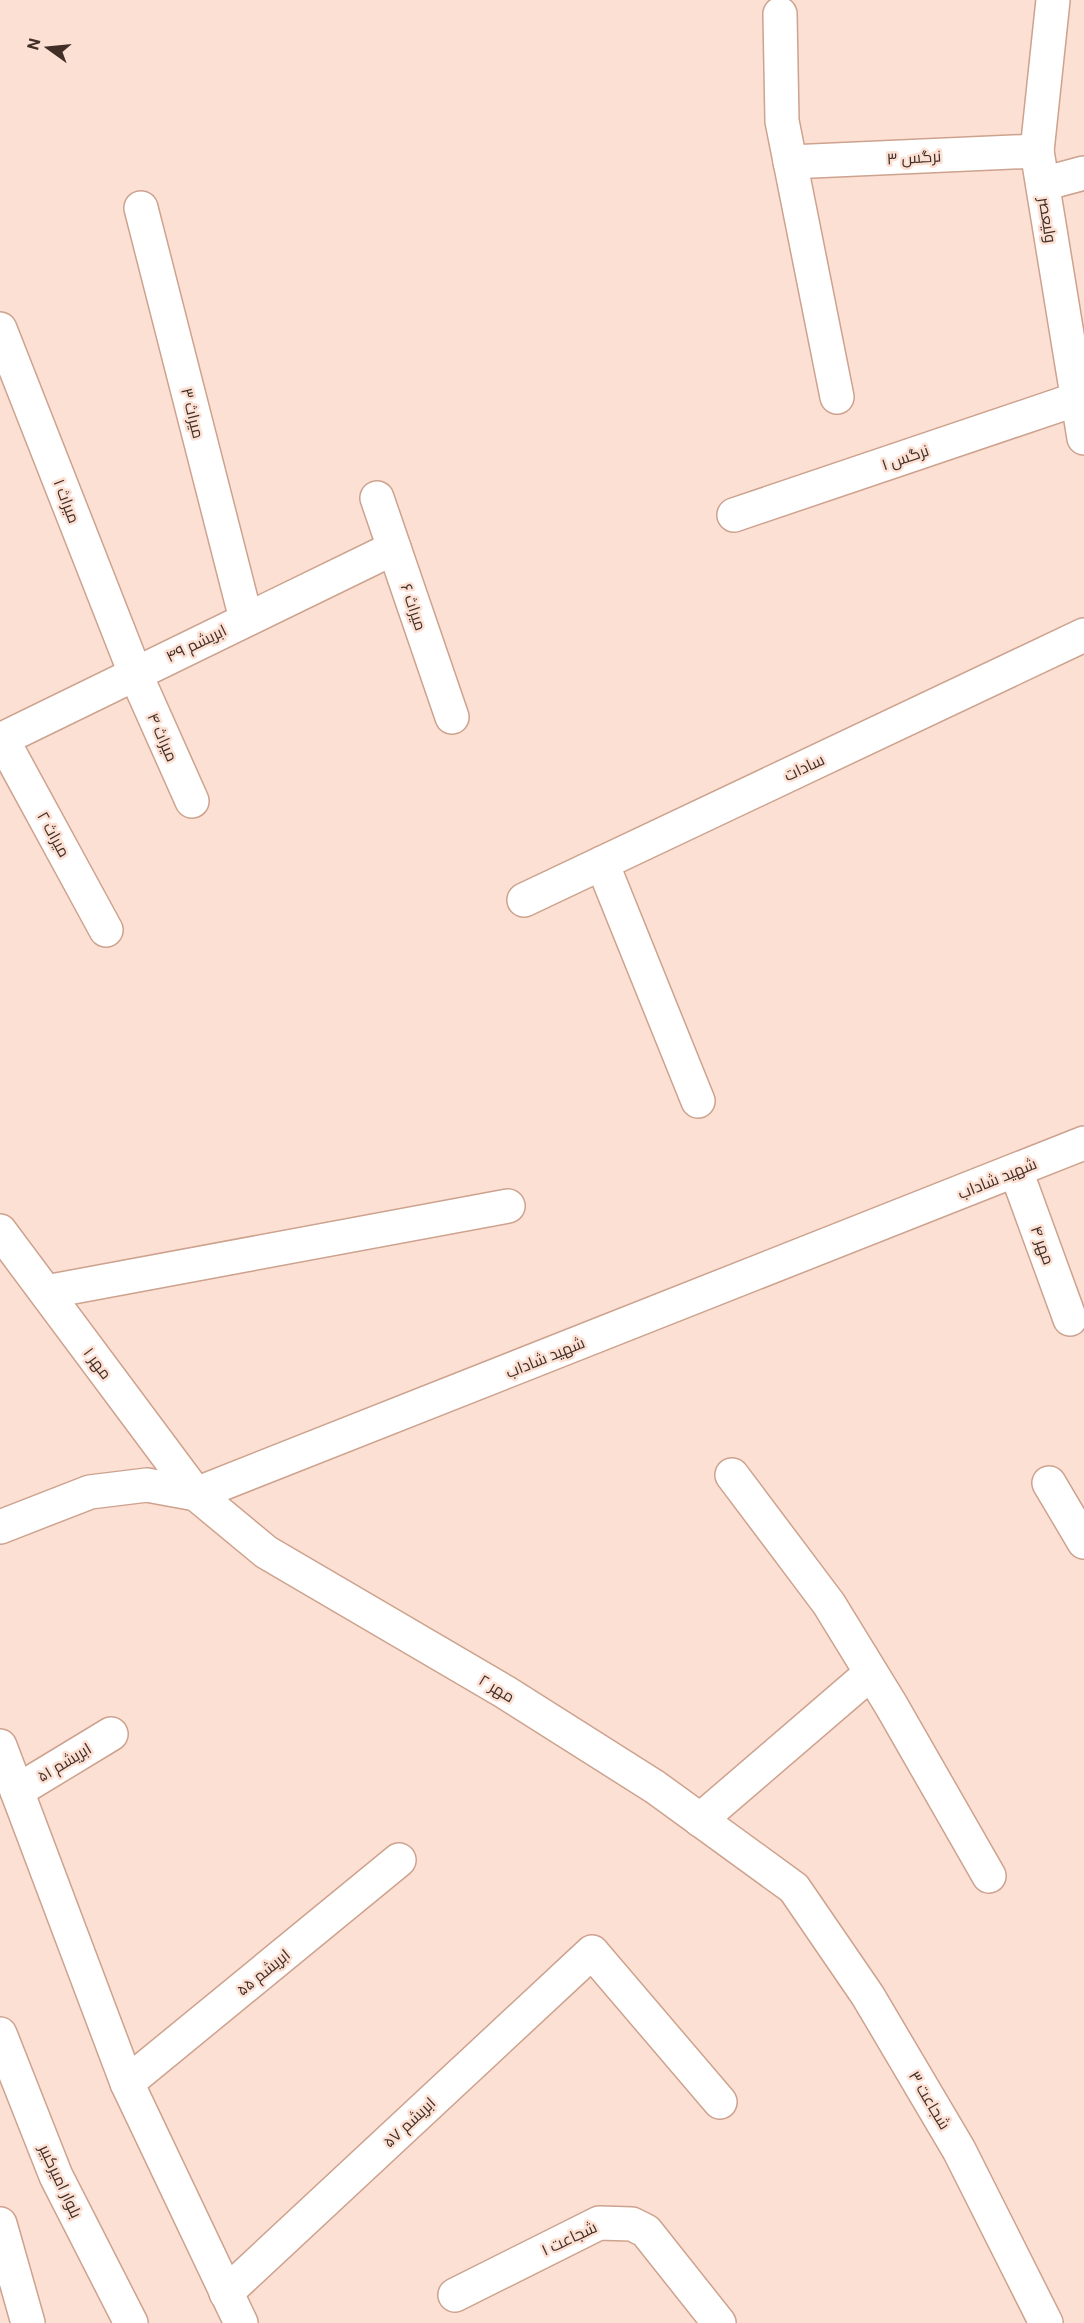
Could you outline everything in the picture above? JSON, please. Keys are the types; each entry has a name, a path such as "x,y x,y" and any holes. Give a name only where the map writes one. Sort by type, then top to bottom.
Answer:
{"street":[{"name":"ولیعصر","path":"1053,0 1037,151 1084,438"},
{"path":"780,14 782,121 837,397"},
{"name":"نرگس ۳","path":"790,162 1037,151"},
{"path":"1043,184 1084,173"},
{"name":"میراث ۳","path":"141,208 246,619"},
{"name":"میراث ۱","path":"0,329 135,673"},
{"name":"نرگس ۱","path":"734,515 1077,399"},
{"name":"میراث ۶","path":"377,498 452,717"},
{"name":"ابریشم ۴۹","path":"1,740 394,548"},
{"name":"سادات","path":"524,900 1084,635"},
{"name":"میراث ۴","path":"135,673 192,801"},
{"name":"میراث ۲","path":"1,740 106,930"},
{"path":"602,863 698,1101"},
{"name":"شهید شاداب","path":"196,1494 1084,1143"},
{"name":"مهر ۴","path":"1016,1171 1070,1319"},
{"path":"46,1292 508,1206"},
{"name":"مهر ۱","path":"0,1231 196,1494"},
{"path":"732,1475 829,1604 989,1876"},
{"path":"1049,1483 1084,1542"},
{"path":"0,1527 90,1492 147,1485 196,1494"},
{"name":"مهر ۲","path":"196,1494 266,1552 505,1692 655,1787 794,1888"},
{"path":"700,1820 871,1673"},
{"name":"ابریشم ۵۱","path":"17,1791 111,1734"},
{"path":"0,1746 127,2083 241,2323"},
{"name":"ابریشم ۵۵","path":"127,2083 399,1860"},
{"name":"شجاعت ۳","path":"794,1888 868,1996 953,2140 1046,2323"},
{"name":"ابریشم ۵۷","path":"226,2293 592,1952 720,2102"},
{"name":"بلوار امیرکبیر","path":"0,2034 56,2176 131,2323"},
{"name":"شجاعت ۱","path":"455,2295 599,2223 632,2224 646,2231 719,2323"},
{"path":"0,2224 29,2322"},
{"path":"0,2272 29,2322"},
{"path":"106,2273 107,2323"}]}
